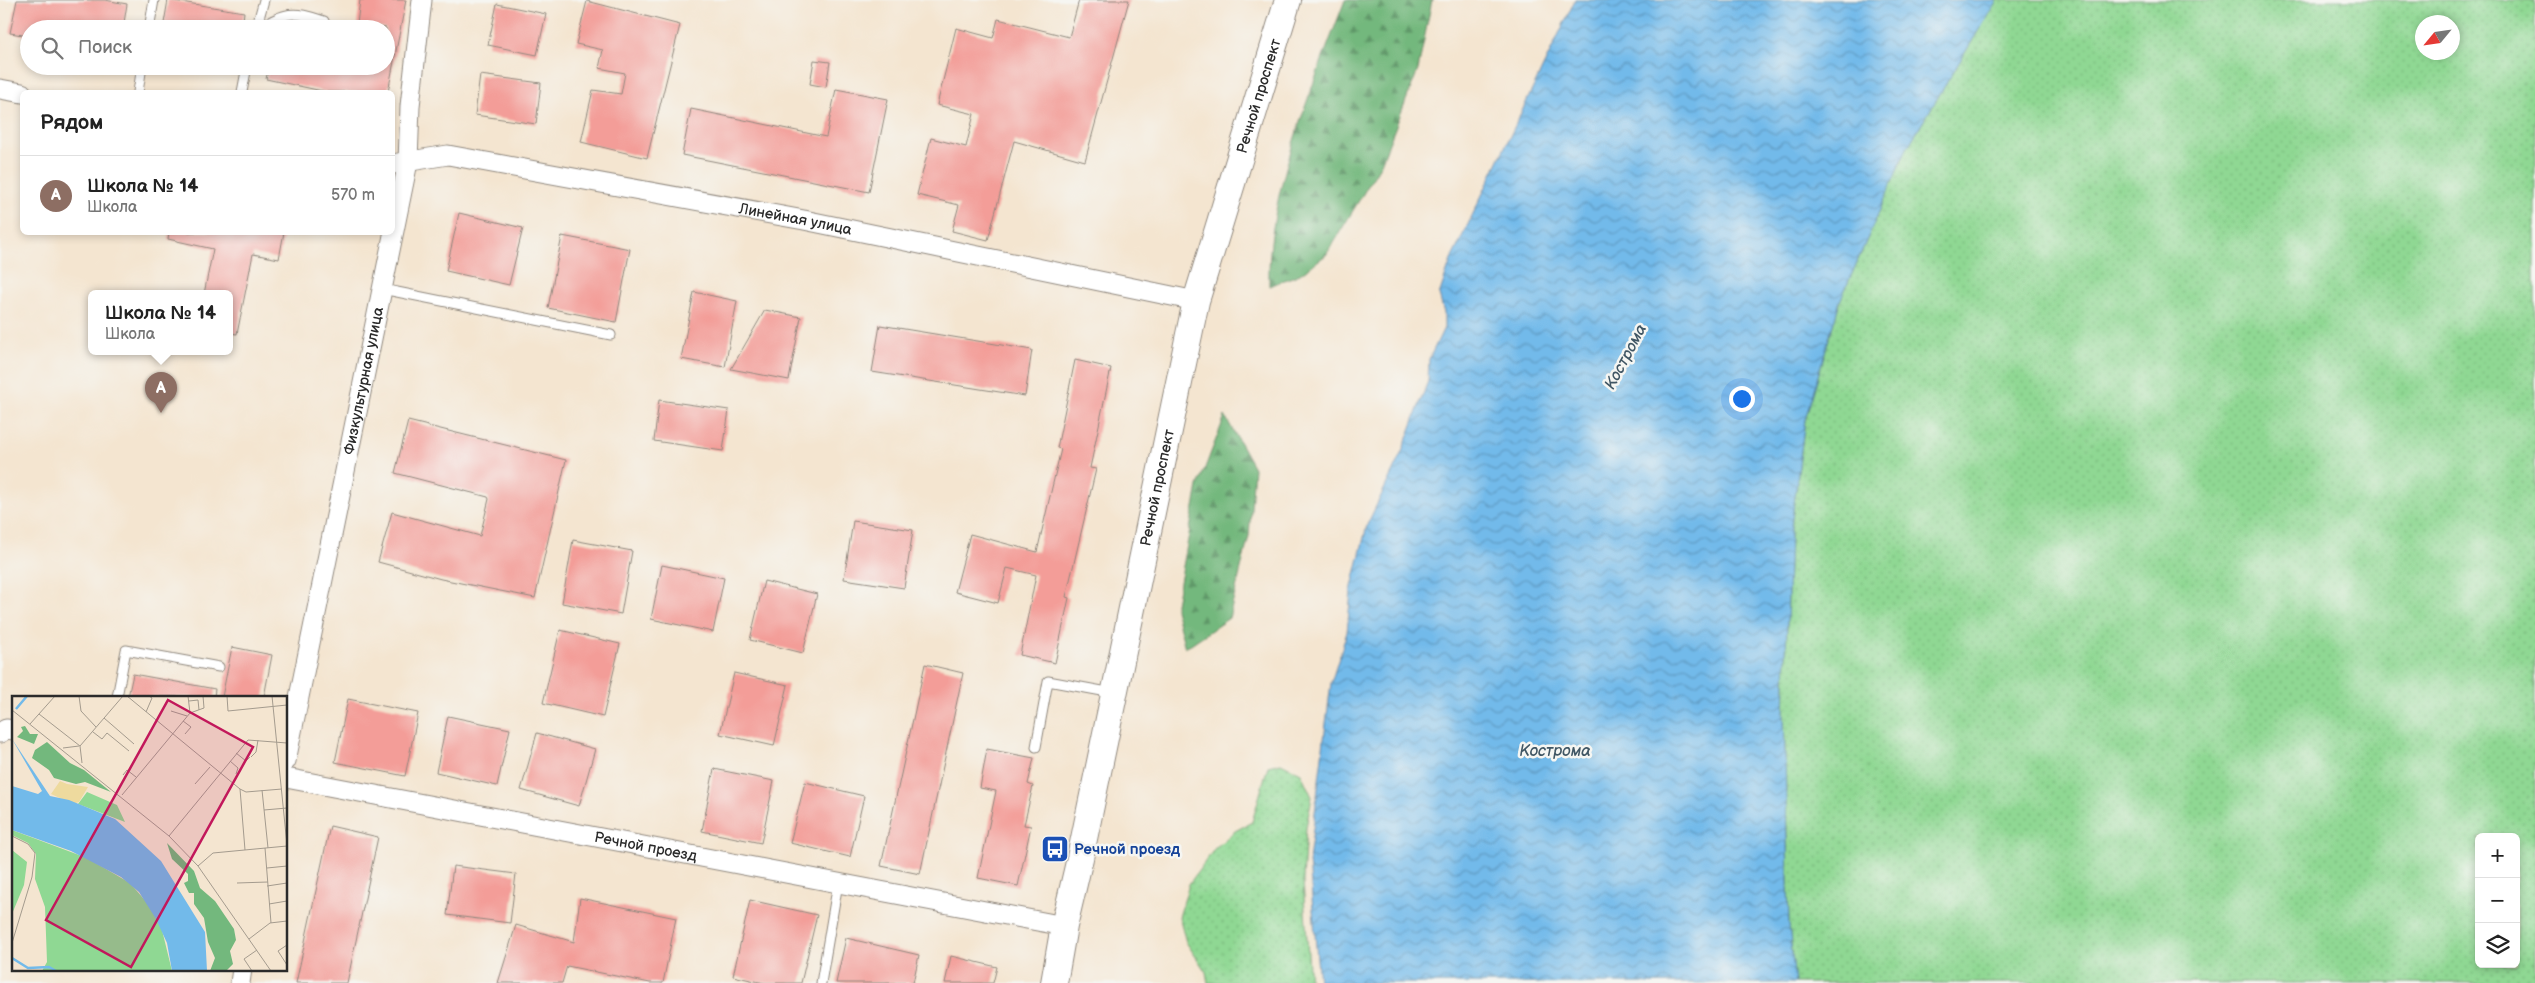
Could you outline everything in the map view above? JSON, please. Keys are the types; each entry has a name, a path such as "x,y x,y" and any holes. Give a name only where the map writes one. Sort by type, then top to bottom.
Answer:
{"street":[{"name":"Физкультурная улица","path":"395,198 410,106 422,0"},
{"name":"Речной проспект","path":"1054,983 1064,926 1080,858 1196,301 1288,0"},
{"path":"0,88 20,93"},
{"name":"Линейная улица","path":"400,163 448,155 804,220 1196,301"},
{"name":"Физкультурная улица","path":"288,751 382,289 390,235"},
{"name":"Речной проезд","path":"288,778 1064,926"},
{"path":"240,983 242,970"}],"lane":[{"path":"151,20 154,0"},
{"path":"258,20 264,0"},
{"path":"272,20 298,12 321,20"},
{"path":"138,90 141,75"},
{"path":"242,90 245,75"},
{"path":"382,289 611,335"},
{"path":"116,696 126,650 219,667"},
{"path":"1036,747 1048,681 1113,693"},
{"path":"821,983 838,883"}],"green space":[{"path":"1345,0 1432,0 1418,70 1380,166 1326,255 1300,274 1269,286 1270,251 1283,178 1306,104"},
{"path":"1997,0 2535,0 2535,983 1795,983 1789,924 1784,713 1790,534 1805,420 1840,301 1907,148"},
{"path":"1225,416 1254,468 1249,536 1229,618 1185,648 1175,609 1198,486"},
{"path":"1281,763 1301,773 1312,797 1306,827 1303,881 1310,983 1208,983 1206,972 1186,942 1179,917 1189,884 1215,848 1235,831 1252,822 1268,766"}],"water":[{"name":"Кострома","path":"1575,0 1997,0 1907,148 1840,301 1805,420 1790,534 1784,713 1789,924 1795,983 1319,983 1309,861 1331,683 1347,632 1351,591 1367,525 1402,452 1428,381 1429,359 1444,328 1444,313 1439,295 1451,260"}],"building":[{"path":"17,0 105,0 127,4 124,20 20,20 20,35 10,33"},
{"path":"168,0 244,12 243,20 165,20"},
{"path":"360,0 406,0 395,56 395,20 358,20"},
{"path":"1079,0 1129,0 1085,161 1014,141 988,240 952,231 959,205 917,195 931,138 966,147 974,114 937,105 956,28 993,38 998,19 1069,37"},
{"path":"587,1 680,25 647,158 581,142 593,90 621,94 625,73 599,68 603,50 576,44"},
{"path":"497,4 546,14 537,55 488,45"},
{"path":"814,60 830,62 826,87 810,84"},
{"path":"267,75 391,75 388,90 318,90 266,79"},
{"path":"480,75 541,83 536,124 475,115"},
{"path":"836,89 888,99 869,192 682,155 691,109 826,137"},
{"path":"459,213 523,228 509,285 446,271"},
{"path":"169,235 283,235 279,259 253,254 237,334 233,333 233,290 205,290 213,249 168,239"},
{"path":"562,236 630,249 616,322 548,308"},
{"path":"694,292 737,301 725,367 681,359"},
{"path":"765,310 801,317 789,380 731,369"},
{"path":"880,325 1032,350 1025,396 872,372"},
{"path":"1075,360 1111,368 1090,468 1096,469 1066,597 1069,598 1055,663 1020,655 1036,575 1007,568 998,603 955,592 970,534 1037,552 1061,449 1057,448"},
{"path":"659,400 729,410 723,451 654,441"},
{"path":"408,421 566,460 535,598 441,579 378,562 392,512 480,536 489,499 488,497 395,473"},
{"path":"853,521 913,530 904,588 844,579"},
{"path":"573,540 632,551 621,614 562,603"},
{"path":"662,565 724,578 713,632 651,619"},
{"path":"764,581 817,594 803,653 750,640"},
{"path":"560,630 620,644 603,717 543,703"},
{"path":"232,647 272,655 264,696 222,696"},
{"path":"925,664 963,673 920,874 881,866"},
{"path":"734,673 788,685 774,746 720,734"},
{"path":"133,674 215,689 214,696 128,696"},
{"path":"348,699 418,713 405,776 335,762"},
{"path":"448,716 510,729 497,786 436,772"},
{"path":"537,733 595,749 579,806 521,790"},
{"path":"987,749 1034,758 1028,784 1033,786 1024,825 1031,826 1018,886 978,878 996,791 980,788"},
{"path":"714,769 774,781 761,843 702,831"},
{"path":"805,782 864,796 850,857 790,843"},
{"path":"330,826 378,837 347,983 296,983"},
{"path":"453,866 516,874 510,923 447,915"},
{"path":"580,898 676,918 663,983 650,983 567,966 562,983 498,983 516,925 574,942"},
{"path":"750,900 817,915 801,983 764,983 733,976"},
{"path":"846,938 919,955 913,983 836,983"},
{"path":"951,956 997,967 993,983 945,983"}],"place":[{"name":"Школа № 14","path":"161,413"},
{"name":"Речной проезд","path":"1055,849"}]}
